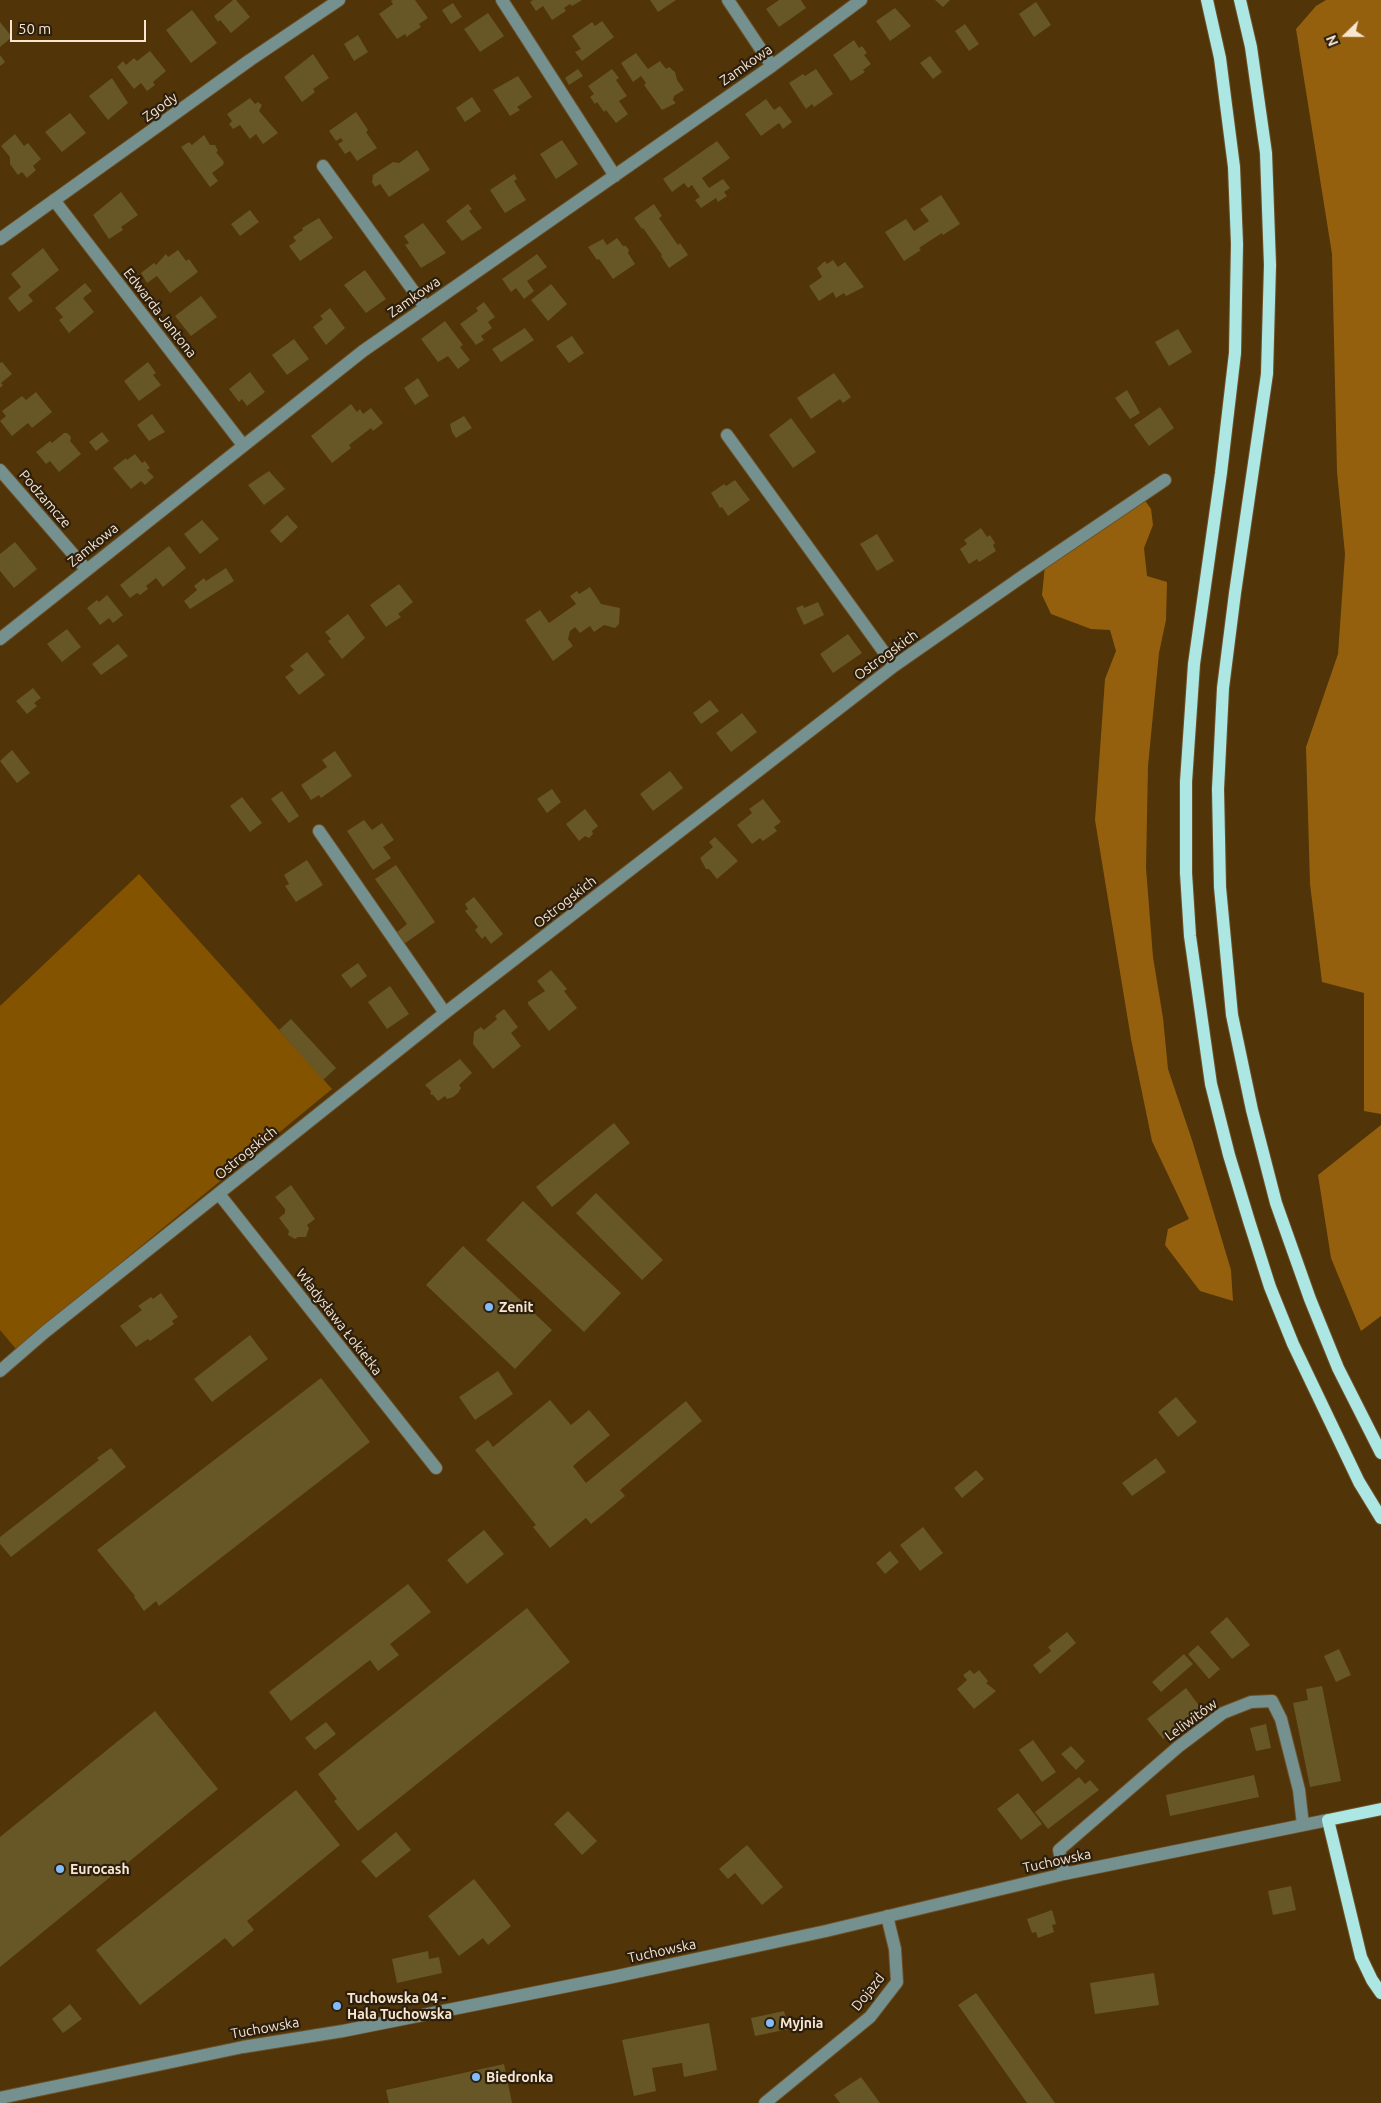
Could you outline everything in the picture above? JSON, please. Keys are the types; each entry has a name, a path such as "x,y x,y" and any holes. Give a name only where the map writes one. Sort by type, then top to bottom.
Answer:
{"main road":[{"path":"1207,0 1220,58 1234,167 1237,244 1236,313 1235,353 1223,454 1194,664 1186,782 1186,873 1190,936 1211,1084 1229,1156 1261,1259 1292,1344 1359,1482 1381,1518"},
{"path":"1240,0 1251,47 1266,153 1270,265 1267,374 1234,594 1223,688 1219,761 1220,887 1232,1014 1252,1110 1276,1203 1310,1299 1335,1360 1381,1453"},
{"name":"Tuchowska","path":"1328,1820 1381,1809"},
{"path":"1328,1820 1361,1957 1372,1980 1381,1993"}],"street":[{"name":"Zgody","path":"0,239 250,60 339,0"},
{"path":"502,0 615,176"},
{"path":"728,0 772,66"},
{"name":"Zamkowa","path":"0,639 363,352 772,66 861,0"},
{"path":"323,166 425,307"},
{"name":"Edwarda Jantona","path":"54,200 243,445"},
{"path":"727,435 894,666"},
{"name":"Podzamcze","path":"0,470 86,570"},
{"name":"Ostrogskich","path":"0,1371 45,1332 445,1013 894,666 1165,480"},
{"path":"319,831 445,1013"},
{"name":"Władysława Łokietka","path":"219,1194 436,1468"},
{"name":"Leliwitów","path":"1064,1874 1059,1850 1178,1747 1223,1713 1252,1702 1272,1701 1281,1719 1299,1790 1303,1825"},
{"name":"Tuchowska","path":"0,2098 243,2047 343,2031 613,1977 826,1931 1064,1874 1328,1820"},
{"name":"Dojazd","path":"766,2103 870,2017 897,1982 895,1949 887,1916"}],"shaded area":[{"path":"1326,0 1381,0 1381,1114 1364,1111 1364,993 1322,982 1310,884 1306,747 1338,654 1345,554 1337,472 1332,254 1296,29 1316,6"},
{"path":"1144,499 1151,509 1153,525 1144,548 1147,576 1167,582 1166,620 1159,653 1148,766 1146,868 1153,957 1163,1018 1168,1069 1192,1140 1231,1270 1233,1301 1200,1291 1165,1245 1168,1229 1189,1219 1152,1141 1131,1039 1095,820 1105,679 1116,651 1110,630 1091,629 1051,614 1042,595 1045,565"},
{"path":"139,874 332,1089 16,1349 0,1330 0,1006"},
{"path":"1381,1125 1381,1316 1361,1331 1331,1258 1318,1175"}],"building":[{"path":"233,0 236,0 250,17 231,33 214,16"},
{"path":"415,0 428,18 419,24 421,27 407,37 405,34 397,39 379,14 393,4 391,1"},
{"path":"533,0 582,0 564,8 566,11 552,20 543,6 536,11 530,2"},
{"path":"650,0 676,0 658,12"},
{"path":"779,0 801,0 806,8 779,27 766,9"},
{"path":"935,0 950,0 943,7"},
{"path":"1036,2 1051,25 1034,37 1019,14"},
{"path":"453,3 462,17 451,24 442,10"},
{"path":"895,8 911,26 890,41 876,21"},
{"path":"192,10 217,43 191,63 166,30"},
{"path":"488,13 504,36 480,52 464,29"},
{"path":"602,21 614,37 582,61 575,52 581,49 572,36 592,22 595,26"},
{"path":"0,22 12,37 0,47"},
{"path":"965,24 979,44 969,51 955,31"},
{"path":"358,35 368,52 354,61 344,44"},
{"path":"854,40 859,48 862,46 867,53 864,55 871,64 863,70 865,72 851,81 833,55"},
{"path":"150,51 166,71 153,82 155,85 147,91 141,83 134,89 117,67 123,61 126,65 134,58 137,61"},
{"path":"636,53 648,69 660,61 666,69 669,67 675,72 677,80 684,90 674,96 673,100 676,103 662,110 644,85 646,83 641,76 633,82 621,63"},
{"path":"313,54 329,78 313,89 315,92 302,102 284,77"},
{"path":"0,55 5,62 0,66"},
{"path":"930,56 942,72 933,79 920,63"},
{"path":"578,69 583,76 569,85 565,78"},
{"path":"612,69 619,78 616,80 627,96 619,101 628,114 616,123 606,110 604,112 597,102 595,104 590,97 594,94 588,86"},
{"path":"816,69 833,94 814,107 812,104 806,109 789,83 803,74 805,76"},
{"path":"518,76 532,97 517,107 520,110 510,116 493,90"},
{"path":"112,78 128,103 108,120 89,96"},
{"path":"472,97 481,111 465,122 456,108"},
{"path":"250,98 255,104 258,102 262,105 259,111 278,133 263,144 256,134 250,139 240,125 233,129 229,124 232,121 227,114"},
{"path":"766,99 774,110 780,106 792,122 783,129 779,123 761,136 745,114"},
{"path":"356,112 377,148 357,161 350,151 345,154 338,144 343,141 341,138 336,141 329,131"},
{"path":"70,113 86,133 62,152 45,132"},
{"path":"15,134 24,146 28,143 41,159 33,166 36,170 27,178 22,172 18,175 10,164 10,157 1,146"},
{"path":"204,135 210,145 215,145 218,151 216,152 224,162 223,165 212,173 218,181 210,187 181,147 189,142 192,145"},
{"path":"562,140 578,164 556,179 540,154"},
{"path":"717,141 730,158 702,178 709,188 723,179 730,188 724,192 727,196 718,202 716,198 701,208 695,200 700,197 692,185 688,188 684,183 672,192 663,179"},
{"path":"417,150 430,170 389,197 380,184 375,187 372,182 373,175 393,162 399,163"},
{"path":"514,174 517,179 514,181 526,200 505,213 490,190"},
{"path":"121,192 138,215 121,227 123,230 109,239 93,215"},
{"path":"941,195 960,224 931,240 919,248 921,250 904,261 885,232 906,219 914,231 929,221 920,209"},
{"path":"468,204 472,209 469,211 482,228 462,241 446,221"},
{"path":"654,204 662,216 659,218 678,245 680,243 688,255 669,268 662,255 634,218"},
{"path":"250,210 259,222 240,236 231,224"},
{"path":"319,218 333,238 300,261 289,246 296,241 293,237 303,230 302,228"},
{"path":"423,223 446,253 421,268 405,245 409,243 404,236"},
{"path":"617,238 629,250 628,253 635,264 613,279 588,247 603,239 607,245"},
{"path":"43,248 59,270 28,295 33,301 19,312 8,298 21,287 11,274"},
{"path":"178,250 186,261 189,259 198,272 170,293 157,276 147,283 141,273 154,263 156,265 166,254 168,257"},
{"path":"537,254 547,267 527,281 534,291 524,299 516,288 511,292 502,279"},
{"path":"833,260 838,267 845,262 864,287 846,296 844,293 836,298 833,292 819,301 809,286 822,277 817,268 825,261 827,264"},
{"path":"365,270 386,299 366,313 344,285"},
{"path":"85,283 92,291 83,298 94,312 69,333 59,320 63,317 55,308"},
{"path":"551,284 567,304 548,321 531,300"},
{"path":"201,296 217,317 191,336 175,316"},
{"path":"484,302 495,317 488,322 492,328 481,336 484,340 476,345 460,324 478,311 476,308"},
{"path":"330,308 345,328 326,345 313,327 323,319 320,316"},
{"path":"445,321 463,345 460,347 470,360 458,369 448,356 438,362 421,339"},
{"path":"525,328 534,340 501,362 492,349"},
{"path":"1178,329 1192,352 1169,366 1155,342"},
{"path":"572,336 584,353 569,363 556,346"},
{"path":"294,339 309,359 287,375 272,355"},
{"path":"2,362 12,374 1,383 3,385 0,388 0,363"},
{"path":"148,362 156,373 153,375 161,385 139,401 124,381"},
{"path":"250,372 265,392 247,406 242,399 239,402 229,389"},
{"path":"834,373 851,397 843,403 840,399 811,419 797,398"},
{"path":"418,378 429,396 415,405 404,388"},
{"path":"1127,390 1140,413 1130,419 1115,398"},
{"path":"36,392 52,412 32,428 28,423 12,436 0,421 6,416 2,411 22,396 26,400"},
{"path":"351,404 357,412 360,409 363,414 371,408 383,423 373,431 371,428 349,445 351,448 332,463 311,436"},
{"path":"1160,407 1174,428 1149,446 1134,425"},
{"path":"152,414 165,432 149,441 137,425"},
{"path":"464,416 472,428 456,438 450,424"},
{"path":"791,418 816,452 793,468 769,435"},
{"path":"102,432 109,441 96,451 89,442"},
{"path":"64,433 71,437 70,441 81,454 59,472 50,461 46,464 36,452 50,441 52,443"},
{"path":"135,454 142,463 145,461 150,468 147,470 154,477 145,485 141,481 131,489 113,468"},
{"path":"269,471 285,489 264,505 248,485"},
{"path":"735,480 750,500 728,516 722,507 720,508 711,493 724,484 726,486"},
{"path":"287,515 298,527 281,543 270,531"},
{"path":"202,520 219,539 200,554 184,534"},
{"path":"981,528 987,537 990,535 995,543 993,545 996,551 979,562 977,559 969,564 960,549 967,544 964,540"},
{"path":"877,534 894,561 877,571 860,544"},
{"path":"15,542 37,569 14,588 0,571 0,554"},
{"path":"169,546 186,568 163,587 156,578 146,586 148,589 140,595 137,593 130,598 120,585"},
{"path":"226,568 234,581 190,609 184,601 197,590 194,586 204,578 206,581"},
{"path":"399,584 413,602 398,614 401,617 386,627 370,605"},
{"path":"590,587 601,604 620,608 619,624 615,628 604,625 594,632 590,626 580,633 575,627 570,631 568,639 573,646 553,661 525,620 540,610 549,623 576,604 570,596 577,591 579,594"},
{"path":"107,595 123,615 113,623 109,618 100,625 87,608 97,600 99,602"},
{"path":"818,602 824,615 804,625 796,608 803,605 804,608"},
{"path":"348,614 365,638 342,659 328,641 331,639 325,632"},
{"path":"67,629 81,647 62,662 47,644"},
{"path":"848,634 862,653 833,673 820,654"},
{"path":"118,644 128,656 101,675 92,664"},
{"path":"307,652 325,675 299,695 285,677 294,670 290,666"},
{"path":"33,688 41,698 34,703 37,706 27,714 16,701"},
{"path":"710,700 719,711 701,724 693,713"},
{"path":"742,713 757,732 731,752 716,733"},
{"path":"12,750 30,773 17,783 0,761"},
{"path":"335,751 352,776 321,798 319,795 311,800 301,785 327,767 322,760"},
{"path":"670,771 683,788 653,811 640,794"},
{"path":"552,789 561,802 547,813 537,799"},
{"path":"282,791 299,816 289,823 271,799"},
{"path":"242,797 262,823 250,832 230,806"},
{"path":"763,799 781,822 774,827 777,831 763,841 760,838 752,844 737,825 752,813 749,809"},
{"path":"585,809 598,826 592,831 593,834 589,838 585,836 579,841 566,824"},
{"path":"364,820 372,830 382,823 394,840 383,847 391,858 373,870 347,831"},
{"path":"715,837 738,861 717,879 709,869 706,869 700,858 713,847 709,842"},
{"path":"307,860 323,885 296,902 285,886 289,884 284,875"},
{"path":"396,865 435,922 404,944 396,933 407,924 375,879"},
{"path":"474,897 503,934 491,944 485,936 482,939 475,930 478,927 465,911 468,909 465,904"},
{"path":"358,963 367,976 351,988 341,975"},
{"path":"551,970 567,989 564,991 577,1008 549,1031 528,1002 545,991 537,981"},
{"path":"390,986 409,1014 387,1029 368,1002"},
{"path":"504,1009 518,1027 511,1033 521,1046 493,1069 473,1044 474,1032 481,1027 484,1030 497,1019 495,1016"},
{"path":"291,1019 336,1068 323,1080 279,1030"},
{"path":"460,1059 472,1073 459,1085 461,1088 458,1093 447,1099 445,1096 438,1101 430,1094 431,1091 425,1085"},
{"path":"614,1123 630,1143 552,1207 536,1187"},
{"path":"291,1185 315,1219 307,1225 309,1228 306,1237 295,1239 288,1235 289,1231 279,1218 285,1213 285,1209 275,1197"},
{"path":"596,1193 663,1260 642,1280 576,1213"},
{"path":"523,1201 621,1293 584,1332 486,1240"},
{"name":"Zenit","path":"463,1246 552,1330 515,1369 426,1285"},
{"path":"161,1293 178,1317 172,1321 174,1324 150,1341 148,1339 136,1347 120,1326 142,1310 138,1306"},
{"path":"250,1335 268,1359 212,1402 194,1379"},
{"path":"498,1371 513,1394 475,1420 459,1397"},
{"path":"321,1378 370,1442 159,1606 156,1601 144,1611 135,1596 97,1550"},
{"path":"1176,1397 1197,1422 1178,1437 1158,1412"},
{"path":"550,1400 571,1425 589,1410 610,1435 573,1466 586,1483 686,1401 702,1421 620,1490 625,1496 591,1524 586,1518 550,1548 533,1527 536,1525 475,1450 488,1440 493,1447"},
{"path":"111,1448 126,1467 11,1557 0,1544 0,1537 99,1460 97,1458"},
{"path":"1156,1458 1166,1472 1132,1496 1122,1483"},
{"path":"976,1470 984,1479 962,1498 954,1488"},
{"path":"923,1527 943,1553 920,1571 900,1545"},
{"path":"484,1530 504,1554 467,1584 447,1560"},
{"path":"890,1551 899,1562 885,1574 876,1563"},
{"path":"408,1584 431,1612 390,1644 399,1655 378,1671 370,1660 291,1721 269,1692"},
{"path":"527,1608 570,1662 358,1831 334,1801 337,1799 318,1774"},
{"path":"1227,1617 1250,1645 1232,1659 1210,1632"},
{"path":"1067,1632 1076,1643 1040,1674 1033,1665 1051,1651 1048,1647"},
{"path":"1198,1645 1220,1669 1209,1679 1188,1654"},
{"path":"1339,1649 1351,1675 1336,1682 1324,1656"},
{"path":"1184,1654 1193,1664 1161,1692 1152,1682"},
{"path":"970,1670 974,1674 979,1670 988,1681 986,1683 996,1691 974,1709 957,1689 967,1680 963,1675"},
{"path":"1322,1686 1341,1781 1310,1787 1293,1703 1308,1700 1306,1689"},
{"path":"1186,1688 1201,1708 1163,1739 1147,1719"},
{"name":"Eurocash","path":"155,1711 218,1789 0,1967 0,1837"},
{"path":"326,1722 336,1734 315,1750 305,1738"},
{"path":"1266,1724 1271,1748 1256,1751 1250,1728"},
{"path":"1033,1740 1056,1772 1042,1782 1019,1750"},
{"path":"1071,1746 1085,1761 1076,1770 1061,1754"},
{"path":"1254,1775 1259,1797 1170,1816 1166,1795"},
{"path":"1079,1777 1085,1784 1090,1780 1099,1790 1048,1829 1035,1812"},
{"path":"296,1790 340,1845 247,1921 254,1930 233,1947 225,1938 140,2005 96,1950"},
{"path":"1018,1793 1042,1824 1021,1840 997,1809"},
{"path":"568,1811 597,1841 582,1855 554,1824"},
{"path":"396,1832 411,1850 376,1878 361,1861"},
{"path":"747,1845 783,1887 762,1905 735,1873 728,1879 719,1869"},
{"path":"474,1879 511,1926 488,1945 483,1938 459,1956 428,1916"},
{"path":"1291,1886 1296,1910 1273,1915 1268,1891"},
{"path":"1052,1910 1056,1924 1052,1925 1054,1932 1038,1938 1036,1932 1032,1933 1027,1919"},
{"path":"428,1951 429,1959 439,1957 442,1973 397,1983 392,1959"},
{"path":"1154,1973 1159,2005 1095,2014 1090,1983"},
{"path":"976,1993 1055,2103 1027,2103 958,2005"},
{"path":"70,2004 82,2019 63,2033 52,2019"},
{"name":"Myjnia","path":"784,2011 789,2029 755,2036 751,2018"},
{"path":"709,2023 717,2070 684,2077 682,2063 652,2068 656,2091 634,2096 622,2040"},
{"name":"Biedronka","path":"504,2064 512,2103 389,2103 386,2090"},
{"path":"861,2077 880,2103 840,2103 834,2095"}],"place":[{"name":"Zenit","path":"489,1307"},
{"name":"Eurocash","path":"60,1869"},
{"name":"Tuchowska 04 - Hala Tuchowska","path":"337,2006"},
{"name":"Myjnia","path":"770,2023"},
{"name":"Biedronka","path":"476,2077"}]}
